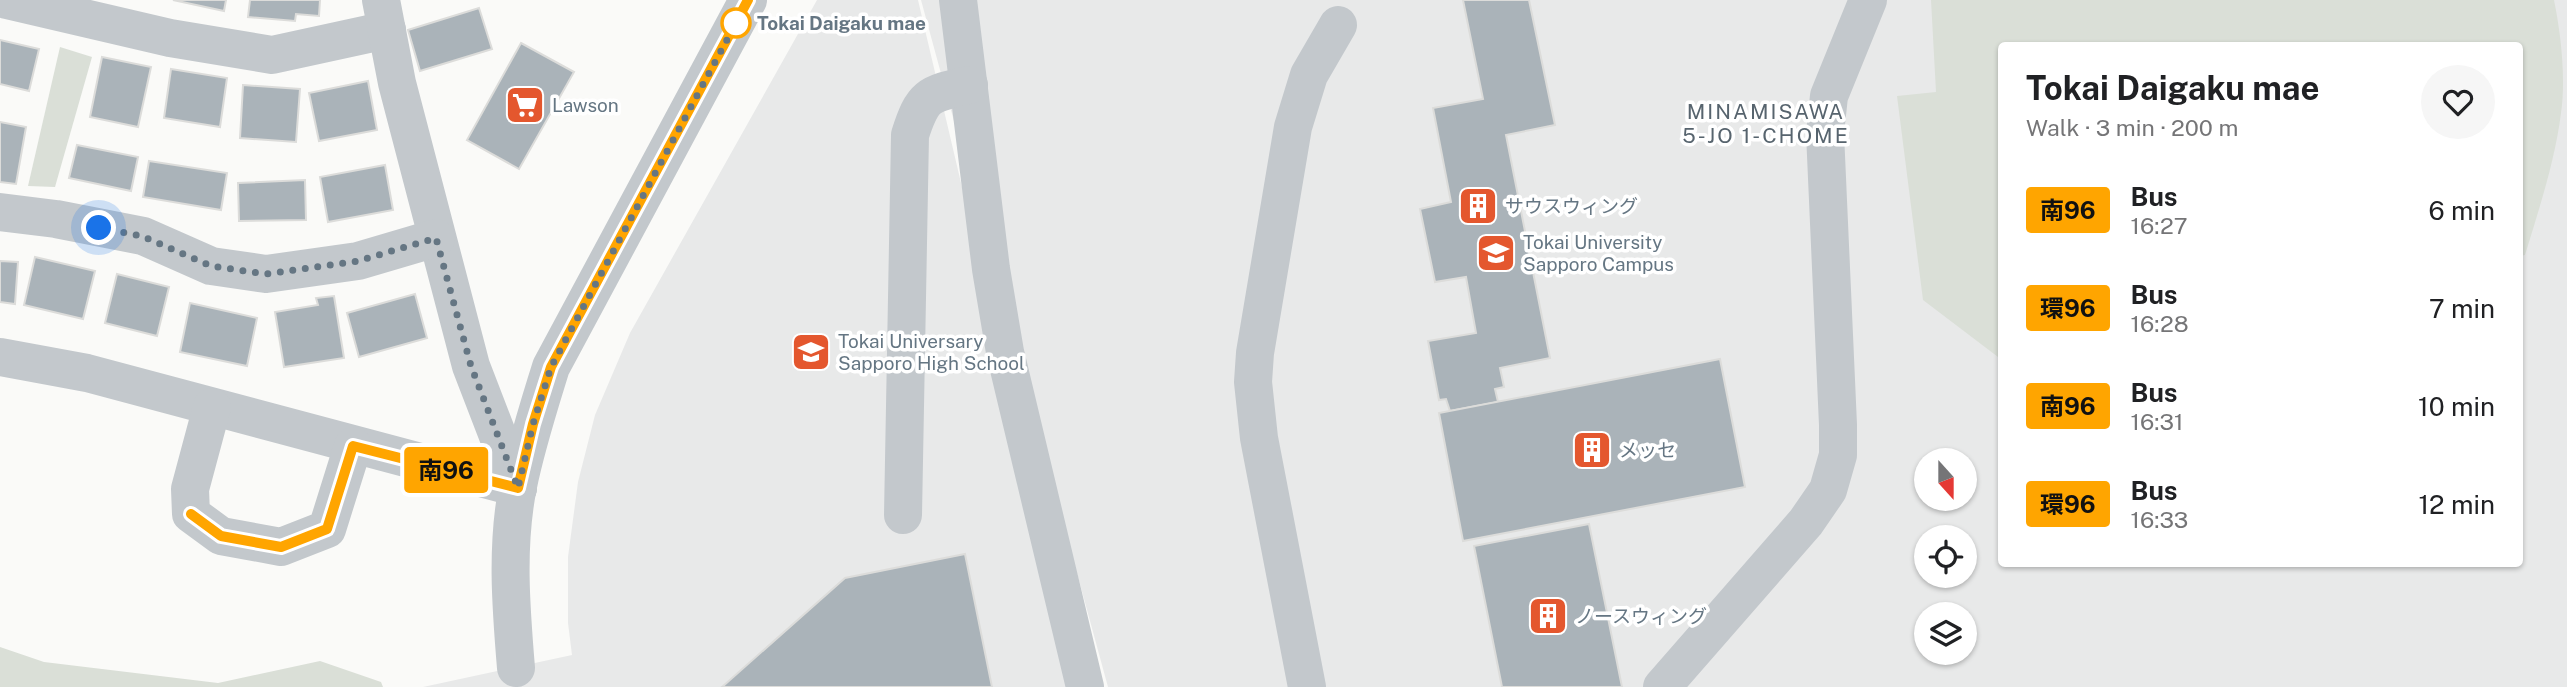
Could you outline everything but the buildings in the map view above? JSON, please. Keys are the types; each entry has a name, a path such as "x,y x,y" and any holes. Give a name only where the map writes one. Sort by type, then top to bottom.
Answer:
{"street":[{"path":"7,0 170,38 272,55 384,15 397,83 471,366 518,488"},
{"path":"516,668 510,603 518,488 533,424 551,367 748,0"},
{"path":"958,0 991,269 1005,352 1085,687"},
{"path":"1662,687 1806,522 1828,490 1838,455 1838,425 1825,133 1829,96 1868,0"},
{"path":"1307,687 1259,438 1254,395 1255,353 1293,127 1309,75 1338,25"},
{"path":"903,515 910,135 915,119 934,93 969,85"},
{"path":"0,212 56,219 142,236 211,266 266,274 358,261 436,238"},
{"path":"0,357 87,373 518,488"},
{"path":"212,407 190,489 191,514 221,536 281,547 327,529 353,446"}],"shaded area":[{"name":"Tokai Universary Sapporo High School","path":"817,0 918,0 1005,370 1068,687 423,687 572,655 568,623 568,557 578,482 595,415 630,333"},
{"name":"Tokai University Sapporo Campus","path":"921,0 2567,0 2567,687 1108,687"},
{"path":"1931,0 2554,0 2562,56 2561,113 2551,167 2523,255 2523,42 1998,42 1998,357 1923,300 1897,96 1936,92"},
{"path":"60,47 92,57 55,187 28,186"},
{"path":"0,647 44,662 218,683 320,661 381,682 383,687 0,687"}],"bus line":[{"name":"南96","path":"191,514 221,536 281,547 327,529 353,446 518,488 533,424 551,367 748,0"}],"place":[{"name":"Tokai Daigaku mae","path":"736,23"},
{"name":"Lawson","path":"525,105"},
{"name":"サウスウィング","path":"1478,206"},
{"name":"Tokai University Sapporo Campus","path":"1496,253"},
{"name":"Tokai Universary Sapporo High School","path":"811,352"},
{"name":"メッセ","path":"1592,450"},
{"name":"ノースウィング","path":"1548,616"}],"district":[{"name":"MINAMISAWA 5-JO 1-CHOME","path":"1766,124"}],"route":[{"path":"99,228 142,236 211,266 266,274 358,261 436,238 471,366 518,488 533,424 551,367 736,23"}]}
